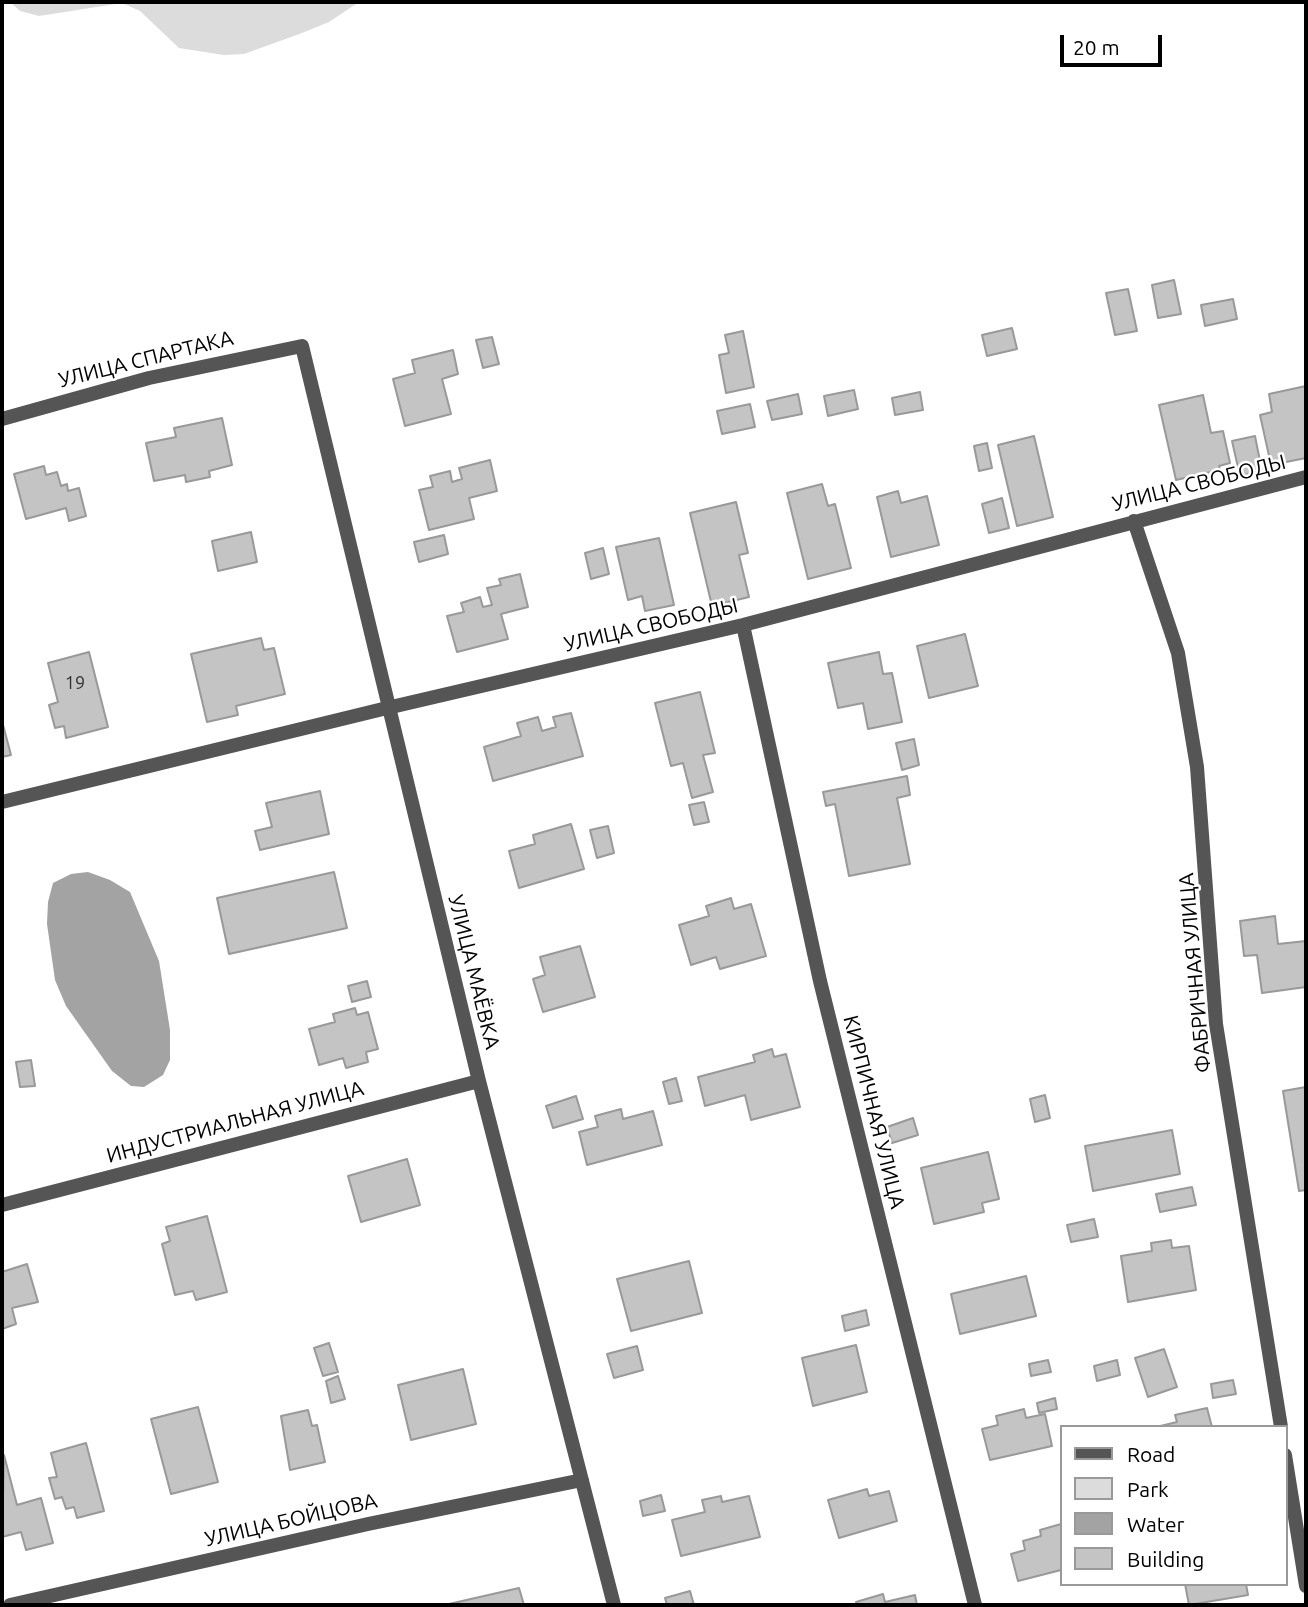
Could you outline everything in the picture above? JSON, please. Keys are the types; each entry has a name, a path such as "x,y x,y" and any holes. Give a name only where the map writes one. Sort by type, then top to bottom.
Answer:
{"street":[{"name":"УЛИЦА СПАРТАКА","path":"2,419 149,378 302,346"},
{"name":"УЛИЦА МАЁВКА","path":"302,346 387,708 479,1080 614,1605"},
{"name":"УЛИЦА СВОБОДЫ","path":"2,802 743,625 1134,520 1306,477"},
{"name":"ФАБРИЧНАЯ УЛИЦА","path":"1134,520 1178,653 1197,767 1216,1024 1281,1425"},
{"name":"КИРПИЧНАЯ УЛИЦА","path":"743,625 820,981 975,1605"},
{"name":"ИНДУСТРИАЛЬНАЯ УЛИЦА","path":"2,1205 479,1080"},
{"path":"1287,1467 1306,1586"},
{"name":"УЛИЦА БОЙЦОВА","path":"10,1605 368,1524 582,1480"}],"green space":[{"path":"10,2 359,2 329,22 302,33 244,54 224,55 179,48 140,11 122,3 39,16 20,11"}],"water":[{"path":"88,872 110,880 130,892 159,961 170,1030 170,1060 163,1075 144,1087 131,1086 112,1071 66,1006 55,980 47,924 48,902 53,883 71,874"}],"building":[{"path":"1174,280 1181,314 1158,318 1152,285"},
{"path":"1128,289 1137,331 1115,335 1106,293"},
{"path":"1233,299 1237,319 1205,326 1201,305"},
{"path":"1012,328 1017,349 987,356 982,335"},
{"path":"743,331 754,387 726,393 719,355 729,353 725,335"},
{"path":"492,337 499,364 483,368 476,340"},
{"path":"453,350 458,374 442,379 451,414 405,426 393,379 415,373 412,360"},
{"path":"1306,386 1306,458 1271,465 1260,415 1272,412 1269,394"},
{"path":"854,390 858,409 828,416 824,396"},
{"path":"920,392 923,410 895,415 892,398"},
{"path":"798,394 802,414 772,420 767,401"},
{"path":"1203,395 1211,433 1223,431 1230,463 1219,466 1220,470 1176,480 1159,405"},
{"path":"750,404 755,427 722,434 717,411"},
{"path":"222,418 232,465 209,471 210,477 186,482 185,475 154,481 146,443 176,437 174,428"},
{"path":"1034,436 1053,517 1017,526 998,445"},
{"path":"1255,436 1262,471 1240,476 1232,441"},
{"path":"987,443 992,468 979,471 974,446"},
{"path":"490,460 497,491 469,498 474,519 429,530 419,490 433,487 430,476 450,471 452,482 462,479 459,468"},
{"path":"44,466 46,475 57,472 61,486 67,484 68,491 79,488 86,516 69,521 66,508 26,519 14,474"},
{"path":"822,484 828,506 835,504 851,568 808,579 787,493"},
{"path":"898,491 901,503 927,496 939,545 891,557 877,497"},
{"path":"1002,498 1009,528 989,533 982,504"},
{"path":"736,502 748,553 739,555 749,597 712,606 690,513"},
{"path":"251,532 257,562 218,571 212,541"},
{"path":"444,535 448,554 419,562 414,542"},
{"path":"659,538 674,605 645,611 642,596 628,600 616,547"},
{"path":"603,548 609,574 591,579 585,553"},
{"path":"520,574 528,607 501,614 508,639 457,652 447,616 464,612 461,603 480,597 483,607 492,605 487,588 501,585 499,579"},
{"path":"965,634 978,686 929,698 917,646"},
{"path":"261,638 264,650 274,648 285,694 236,706 238,715 207,722 191,654"},
{"path":"89,652 108,727 66,738 64,726 55,728 49,705 58,702 48,663"},
{"path":"879,652 883,674 892,673 902,722 868,729 863,703 838,708 828,663"},
{"path":"700,692 715,753 703,755 713,792 692,798 683,763 671,766 655,703"},
{"path":"571,713 583,756 493,781 484,747 521,736 517,723 538,717 542,731 556,727 553,717"},
{"path":"2,721 11,755 2,757"},
{"path":"914,739 919,765 902,770 896,743"},
{"path":"907,776 910,795 897,798 910,864 849,876 835,804 826,806 823,792"},
{"path":"320,791 329,834 260,850 255,831 272,827 266,803"},
{"path":"704,802 709,822 694,825 689,805"},
{"path":"571,824 584,869 519,888 509,851 535,844 533,835"},
{"path":"608,826 614,853 597,858 590,830"},
{"path":"334,872 347,928 229,954 217,898"},
{"path":"731,898 734,909 751,904 766,956 720,969 716,957 691,965 679,925 709,916 706,906"},
{"path":"1275,916 1278,944 1306,941 1306,987 1262,993 1257,955 1244,956 1240,921"},
{"path":"580,946 595,997 543,1012 533,979 545,975 540,957"},
{"path":"367,981 371,997 352,1002 348,986"},
{"path":"355,1008 357,1015 368,1012 378,1049 366,1052 368,1062 346,1068 343,1058 319,1065 309,1029 335,1022 333,1014"},
{"path":"772,1049 774,1057 786,1054 800,1107 751,1120 745,1095 705,1106 698,1077 755,1062 753,1055"},
{"path":"31,1060 35,1086 20,1087 16,1062"},
{"path":"676,1078 682,1101 669,1104 663,1082"},
{"path":"1306,1087 1306,1190 1299,1191 1283,1091"},
{"path":"1045,1095 1050,1118 1035,1122 1030,1099"},
{"path":"576,1096 583,1119 553,1128 546,1106"},
{"path":"621,1109 623,1119 653,1111 662,1145 587,1165 579,1132 598,1127 595,1116"},
{"path":"913,1118 918,1135 892,1143 887,1127"},
{"path":"1172,1130 1180,1174 1093,1191 1085,1146"},
{"path":"988,1152 999,1199 982,1203 984,1212 934,1224 921,1168"},
{"path":"407,1159 420,1205 361,1222 348,1176"},
{"path":"1192,1187 1196,1205 1160,1212 1156,1194"},
{"path":"207,1216 227,1292 196,1300 193,1291 175,1295 162,1244 170,1241 166,1227"},
{"path":"1094,1219 1098,1237 1071,1242 1067,1225"},
{"path":"1171,1240 1172,1248 1189,1246 1196,1290 1128,1302 1121,1256 1152,1251 1151,1243"},
{"path":"689,1261 702,1313 631,1331 617,1279"},
{"path":"27,1264 38,1302 12,1308 16,1324 2,1329 2,1272"},
{"path":"1026,1276 1036,1316 960,1334 951,1294"},
{"path":"866,1310 869,1325 845,1331 842,1316"},
{"path":"329,1343 338,1372 323,1376 314,1348"},
{"path":"856,1345 867,1392 813,1406 802,1358"},
{"path":"637,1346 643,1370 614,1378 607,1354"},
{"path":"1164,1349 1177,1387 1148,1397 1135,1358"},
{"path":"1048,1360 1051,1372 1031,1376 1029,1364"},
{"path":"1117,1360 1120,1375 1097,1381 1094,1366"},
{"path":"463,1369 476,1424 411,1440 398,1385"},
{"path":"338,1376 345,1399 331,1403 326,1381"},
{"path":"1233,1380 1236,1394 1213,1398 1211,1384"},
{"path":"1055,1398 1057,1409 1039,1413 1037,1403"},
{"path":"198,1407 218,1482 171,1494 151,1419"},
{"path":"1207,1408 1211,1425 1164,1425 1177,1422 1175,1415"},
{"path":"1024,1409 1026,1418 1045,1414 1052,1446 990,1460 982,1429 998,1425 996,1416"},
{"path":"308,1410 312,1426 317,1425 325,1462 290,1470 281,1416"},
{"path":"86,1443 104,1511 77,1518 74,1507 66,1509 62,1497 55,1499 49,1478 57,1477 51,1453"},
{"path":"4,1455 17,1505 41,1498 53,1543 26,1550 21,1532 2,1537"},
{"path":"867,1489 869,1496 889,1491 897,1521 839,1538 828,1500"},
{"path":"661,1495 665,1511 643,1516 640,1501"},
{"path":"721,1496 722,1502 749,1496 760,1537 681,1556 672,1520 705,1512 702,1500"},
{"path":"1060,1524 1060,1570 1018,1581 1011,1554 1025,1550 1023,1541 1041,1536 1040,1530"},
{"path":"1185,1586 1246,1586 1248,1595 1189,1605"},
{"path":"519,1588 524,1605 449,1605 449,1604"},
{"path":"690,1591 694,1605 667,1605 665,1598"},
{"path":"883,1594 885,1602 915,1595 917,1605 857,1605 856,1602"}]}
